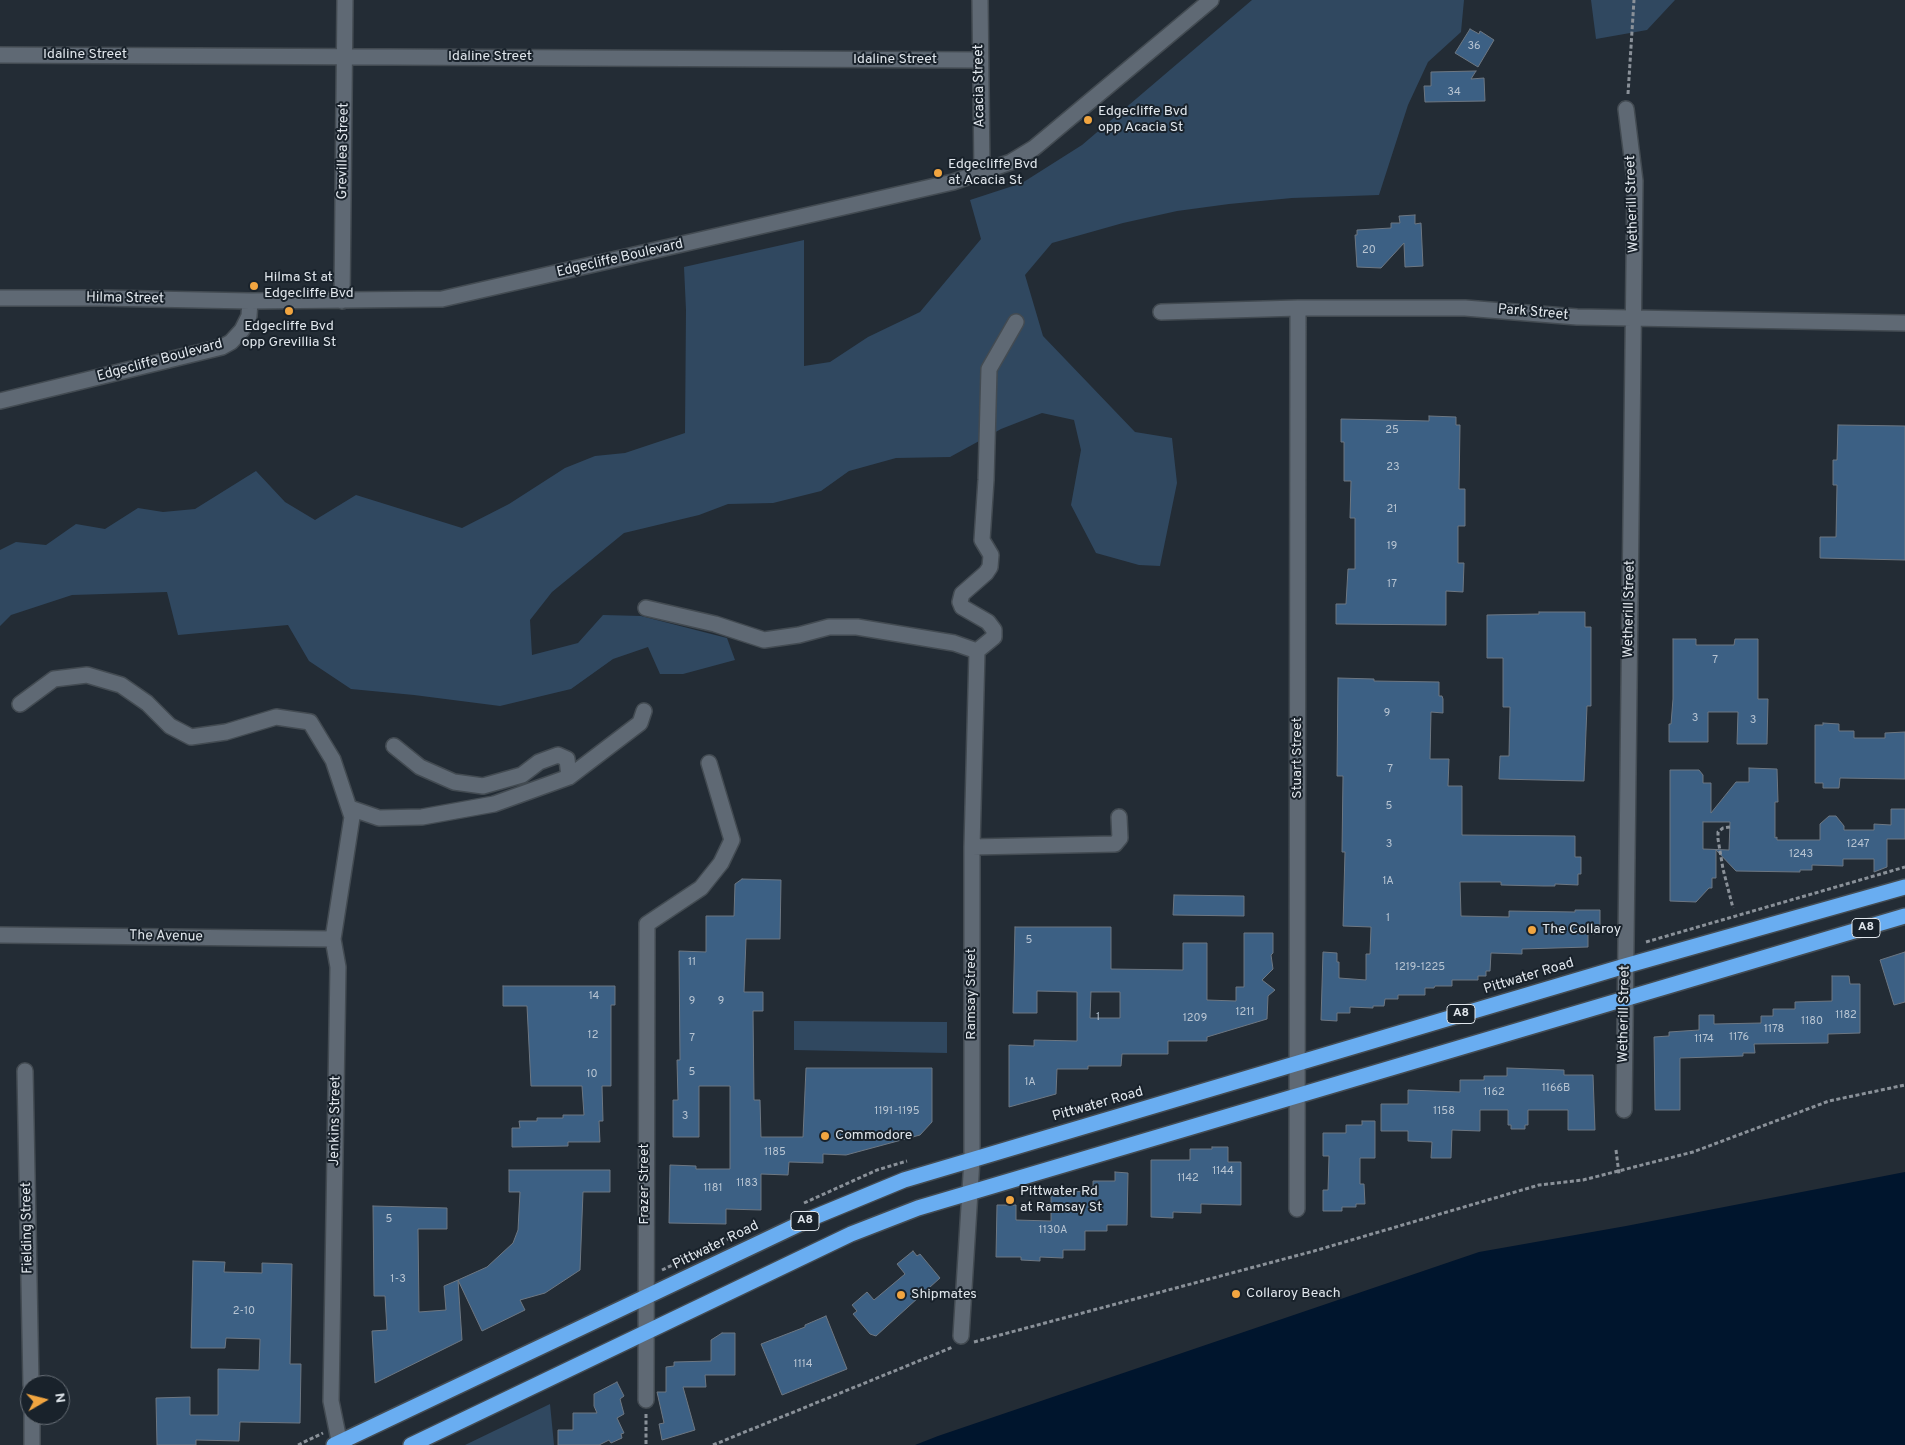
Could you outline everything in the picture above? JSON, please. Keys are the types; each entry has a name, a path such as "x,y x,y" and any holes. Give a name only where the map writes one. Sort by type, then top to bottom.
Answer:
{"highway":[{"name":"Pittwater Road","path":"338,1444 812,1218 904,1180 1625,966 1905,887"},
{"name":"A8","path":"411,1445 851,1234 918,1208 1905,916"}],"street":[{"name":"Grevillea Street","path":"342,301 345,0"},
{"name":"Acacia Street","path":"980,0 979,60 982,173"},
{"name":"Edgecliffe Boulevard","path":"0,401 222,347 231,342 242,330 249,316 250,301 429,300 454,297 953,182 982,173 1011,162 1034,148 1212,0"},
{"name":"Idaline Street","path":"0,55 979,60"},
{"name":"Wetherill Street","path":"1624,1110 1635,181 1626,109"},
{"name":"Hilma Street","path":"0,298 250,301"},
{"name":"Park Street","path":"1161,312 1298,308 1465,308 1577,317 1905,323"},
{"name":"Stuart Street","path":"1297,1209 1298,308"},
{"path":"646,608 714,624 764,640 799,635 829,627 857,627 954,643 977,651 994,637 994,630 988,622 962,607 960,602 962,594 986,573 990,567 991,555 982,540 986,480 989,369 1016,322"},
{"name":"Ramsay Street","path":"962,1336 972,1159 972,847 977,651"},
{"name":"Jenkins Street","path":"20,704 54,679 87,675 122,685 147,704 170,726 191,737 226,732 276,717 310,722 333,760 348,804 351,824 333,939 338,967 330,1401 338,1444"},
{"path":"348,804 379,818 422,817 494,804 569,777 640,724 644,711"},
{"path":"394,746 420,767 454,782 483,786 522,775 539,762 558,755 567,759 569,777"},
{"name":"Frazer Street","path":"646,1400 646,924 701,888 721,863 732,840 709,763"},
{"path":"972,847 1115,844 1120,838 1119,816"},
{"name":"The Avenue","path":"0,935 333,939"},
{"name":"Fielding Street","path":"25,1071 31,1375"},
{"path":"32,1425 32,1445"}],"path":[{"path":"1626,109 1631,62 1634,0"},
{"path":"1730,827 1723,828 1718,832 1718,839 1733,908"},
{"path":"713,1445 952,1349 962,1336 970,1343 1314,1251 1539,1185 1583,1180 1619,1172 1693,1152 1829,1101 1905,1085"},
{"path":"1616,1150 1619,1172"},
{"path":"646,1400 646,1445"}],"shaded area":[{"path":"1252,0 1464,0 1461,32 1428,62 1408,105 1379,195 1292,198 1229,204 1177,211 1123,223 1052,243 1025,275 1043,336 1135,432 1172,438 1177,483 1160,566 1139,565 1096,553 1071,505 1081,450 1074,420 1042,413 1001,429 950,457 896,458 849,471 821,491 773,503 728,504 699,515 624,533 552,592 530,620 532,655 578,643 603,615 641,616 727,638 735,660 683,674 660,674 648,647 613,659 571,689 500,706 351,689 309,661 288,625 178,635 167,592 72,595 11,615 0,626 0,550 16,542 46,545 76,524 105,529 138,508 163,512 195,509 256,471 285,502 315,520 356,495 462,528 509,504 565,468 595,456 625,453 685,433 686,310 684,267 804,240 804,366 830,362 868,337 920,312 981,239 970,200 1022,183 1082,145"},
{"path":"1591,0 1675,0 1647,30 1596,39"},
{"path":"794,1021 947,1022 947,1053 794,1050"},
{"path":"1905,1172 1905,1445 915,1445 1479,1252 1626,1226"},
{"path":"550,1404 554,1445 465,1445"}],"building":[{"path":"1470,29 1479,34 1480,31 1494,40 1478,67 1455,53"},
{"path":"1476,71 1471,79 1484,78 1485,101 1425,102 1424,86 1431,86 1431,72"},
{"path":"1415,215 1415,224 1421,223 1423,266 1405,267 1404,243 1381,268 1357,267 1355,235 1357,235 1357,230 1391,228 1391,223 1400,223 1399,216"},
{"path":"1429,416 1456,417 1456,425 1460,425 1459,489 1465,489 1465,526 1458,526 1458,563 1464,563 1463,592 1446,591 1446,625 1336,624 1336,604 1346,604 1348,569 1355,569 1355,518 1350,518 1351,481 1344,481 1344,442 1341,442 1341,419 1429,421"},
{"path":"1838,425 1905,426 1905,560 1820,558 1820,537 1836,537 1837,485 1833,485 1833,460 1837,460"},
{"path":"1539,612 1585,612 1585,627 1591,627 1591,706 1587,706 1584,781 1499,779 1500,756 1509,756 1510,707 1503,707 1503,658 1487,658 1487,615 1539,614"},
{"path":"1673,639 1696,639 1696,645 1734,645 1735,639 1758,639 1758,699 1768,699 1767,744 1737,744 1738,712 1708,712 1708,742 1669,742 1669,724 1671,724 1673,699"},
{"path":"1338,678 1374,679 1374,681 1439,682 1439,696 1442,696 1443,699 1443,713 1431,712 1430,759 1449,759 1448,786 1462,786 1462,835 1575,836 1575,857 1581,857 1581,874 1578,874 1578,885 1501,885 1501,882 1460,882 1461,916 1509,917 1509,911 1575,912 1575,910 1600,910 1600,934 1588,934 1588,947 1522,949 1522,954 1491,953 1490,971 1486,971 1486,976 1478,976 1478,980 1452,980 1452,986 1425,988 1425,995 1398,995 1398,999 1385,999 1384,1006 1373,1006 1373,1008 1350,1007 1350,1013 1337,1013 1337,1021 1321,1020 1323,952 1337,953 1339,978 1366,980 1366,954 1370,954 1371,927 1343,926 1345,852 1342,852 1343,776 1337,776"},
{"path":"1823,723 1839,724 1839,731 1854,731 1854,738 1885,738 1885,733 1905,732 1905,779 1840,778 1839,788 1823,788 1823,783 1815,783 1815,725 1823,725"},
{"path":"1749,768 1777,769 1778,802 1775,802 1775,838 1777,837 1777,840 1820,840 1820,824 1829,816 1836,816 1844,826 1844,830 1874,830 1874,824 1891,825 1891,809 1905,809 1905,839 1887,839 1887,867 1874,872 1874,859 1843,859 1843,866 1812,865 1812,870 1800,870 1800,872 1736,871 1716,850 1716,878 1712,878 1712,888 1709,888 1696,902 1670,901 1670,770 1699,770 1703,775 1703,783 1711,783 1711,813 1736,782 1749,782","holes":["1703,822 1730,822 1729,850 1703,849"]},
{"path":"742,879 781,880 780,939 746,939 744,992 763,992 763,1011 753,1011 754,1100 760,1100 761,1137 803,1137 806,1068 932,1068 932,1122 920,1135 846,1155 823,1154 823,1163 789,1162 788,1175 761,1174 761,1210 726,1209 726,1224 669,1223 670,1165 696,1166 696,1169 730,1169 730,1086 699,1086 699,1137 673,1137 673,1100 678,1100 677,1060 680,1060 679,951 706,952 706,916 734,916 735,884"},
{"path":"1174,895 1244,896 1244,916 1173,915"},
{"path":"1015,927 1111,927 1111,969 1183,970 1183,943 1207,943 1207,1000 1236,1001 1236,987 1244,987 1244,933 1273,933 1273,953 1271,955 1273,969 1262,980 1275,990 1268,996 1267,1019 1207,1037 1207,1041 1168,1041 1168,1054 1122,1054 1121,1066 1088,1066 1088,1069 1057,1069 1056,1094 1009,1107 1009,1045 1034,1046 1034,1040 1077,1041 1077,992 1037,991 1037,1013 1013,1013","holes":["1091,992 1120,992 1120,1018 1090,1018"]},
{"path":"1905,952 1905,1002 1894,1005 1880,960"},
{"path":"1832,976 1849,976 1850,984 1860,984 1860,1033 1828,1034 1828,1043 1754,1044 1755,1053 1743,1053 1743,1056 1680,1058 1680,1110 1655,1110 1654,1037 1669,1036 1669,1032 1699,1030 1699,1015 1714,1015 1714,1024 1761,1023 1761,1016 1773,1016 1773,1009 1795,1009 1795,1002 1832,1001"},
{"path":"503,986 615,986 615,1005 611,1005 611,1086 602,1086 603,1121 599,1121 600,1142 568,1142 568,1146 512,1147 512,1128 520,1128 519,1121 537,1121 537,1118 563,1118 563,1115 584,1115 582,1086 531,1086 527,1006 503,1006"},
{"path":"1507,1068 1564,1070 1564,1075 1593,1075 1595,1130 1568,1130 1568,1110 1528,1110 1528,1125 1525,1125 1525,1129 1511,1129 1511,1125 1508,1125 1508,1110 1480,1110 1480,1131 1452,1130 1451,1158 1431,1158 1432,1142 1408,1141 1408,1131 1381,1131 1381,1104 1408,1104 1408,1090 1460,1092 1460,1080 1484,1080 1484,1076 1507,1076"},
{"path":"1362,1121 1375,1121 1375,1158 1360,1158 1360,1184 1364,1184 1365,1204 1356,1204 1356,1207 1342,1207 1342,1211 1323,1211 1323,1190 1328,1190 1329,1156 1323,1156 1323,1133 1346,1133 1346,1125 1362,1125"},
{"path":"1212,1147 1228,1147 1228,1162 1241,1162 1241,1205 1201,1204 1201,1213 1173,1212 1173,1218 1151,1217 1151,1160 1190,1160 1190,1149 1212,1149"},
{"path":"509,1170 610,1170 610,1192 583,1192 580,1270 545,1293 520,1300 525,1310 482,1331 458,1280 487,1267 513,1243 518,1230 520,1192 509,1192"},
{"path":"1115,1172 1128,1173 1127,1225 1107,1225 1107,1231 1085,1231 1085,1250 1063,1250 1063,1258 1040,1257 1040,1261 1021,1260 1021,1257 996,1257 997,1205 1016,1205 1016,1220 1051,1221 1051,1190 1088,1192 1088,1187 1093,1187 1093,1181 1115,1181"},
{"path":"373,1206 447,1208 447,1229 418,1229 419,1312 446,1310 444,1286 458,1280 462,1340 375,1383 372,1331 387,1330 385,1296 374,1296"},
{"name":"Shipmates","path":"913,1251 917,1256 920,1254 940,1278 876,1336 870,1334 853,1314 857,1311 852,1305 867,1292 874,1300 905,1274 897,1264"},
{"path":"193,1261 225,1262 224,1272 262,1273 262,1263 292,1264 290,1364 301,1364 300,1423 240,1422 239,1441 196,1440 196,1445 157,1445 156,1398 190,1397 190,1415 218,1415 218,1369 259,1370 260,1339 226,1338 225,1348 191,1348"},
{"path":"826,1316 847,1369 782,1395 761,1344 805,1327 805,1325"},
{"path":"722,1333 735,1333 735,1375 705,1375 706,1387 683,1387 695,1430 662,1440 659,1424 664,1423 657,1392 666,1392 666,1367 674,1366 674,1362 711,1361 711,1340"},
{"path":"617,1382 624,1396 620,1399 624,1414 617,1418 624,1433 621,1434 622,1438 611,1443 609,1440 599,1445 558,1445 558,1430 573,1430 573,1413 597,1413 594,1406 594,1394"}],"place":[{"name":"Edgecliffe Bvd opp Acacia St","path":"1088,120"},
{"name":"Edgecliffe Bvd at Acacia St","path":"938,173"},
{"name":"Hilma St at Edgecliffe Bvd","path":"254,286"},
{"name":"Edgecliffe Bvd opp Grevillia St","path":"289,311"},
{"name":"The Collaroy","path":"1532,930"},
{"name":"Commodore","path":"825,1136"},
{"name":"Pittwater Rd at Ramsay St","path":"1010,1200"},
{"name":"Collaroy Beach","path":"1236,1294"},
{"name":"Shipmates","path":"901,1295"}]}
